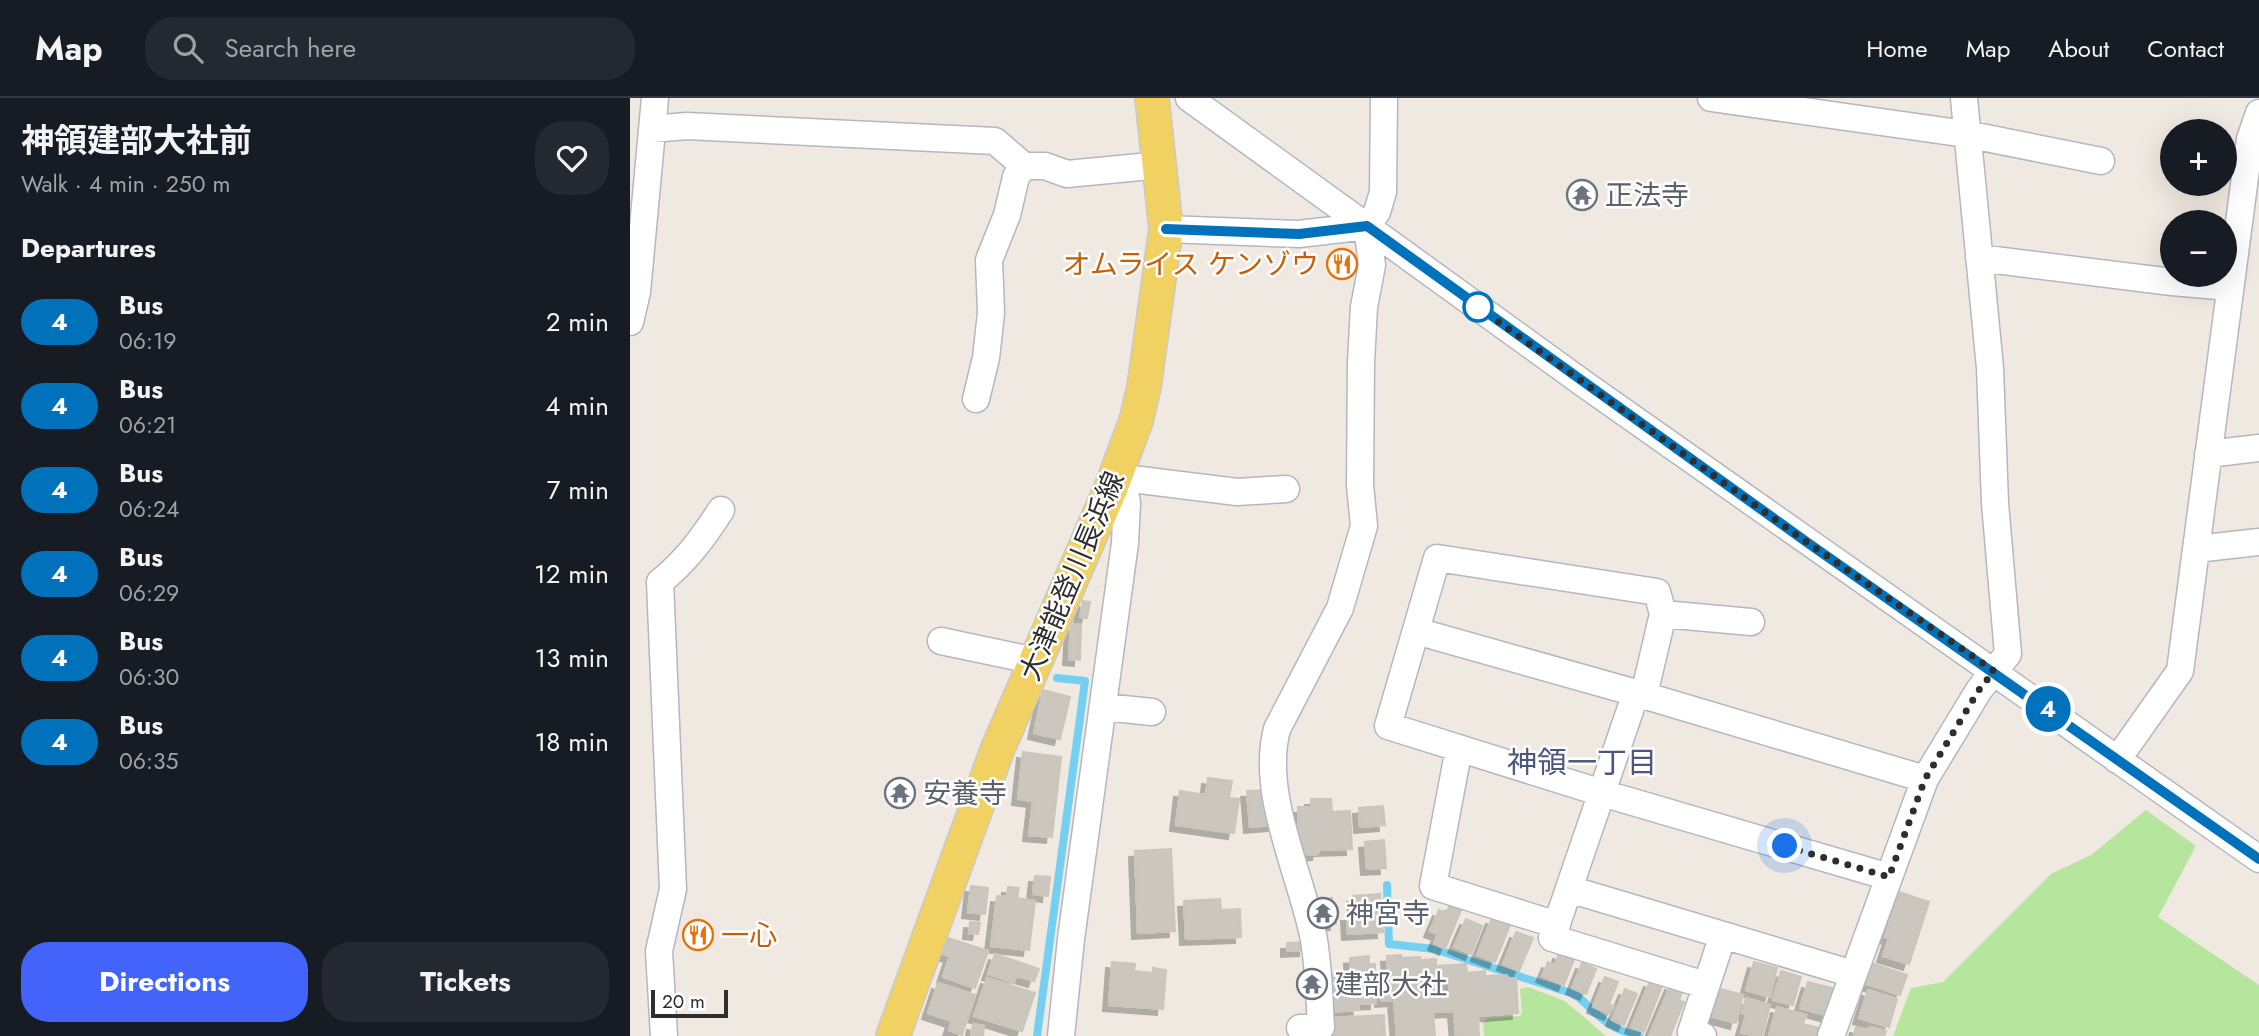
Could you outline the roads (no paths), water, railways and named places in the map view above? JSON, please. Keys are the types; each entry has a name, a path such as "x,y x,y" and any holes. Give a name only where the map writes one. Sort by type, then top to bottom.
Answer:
{"main road":[{"name":"大津能登川長浜線","path":"893,1036 998,748 1122,471 1136,421 1144,387 1166,229 1152,98"}],"street":[{"path":"630,322 637,292 655,98"},
{"path":"1189,98 1598,394 2259,859"},
{"path":"1300,1028 1321,1027 1316,957 1306,903 1284,836 1272,747 1277,729 1340,608 1364,526 1360,485 1361,362 1364,307 1372,265 1367,226 1377,212 1383,192 1384,98"},
{"path":"1711,98 1966,134 2101,160"},
{"path":"1831,1036 1925,779 1979,690 2008,654 1995,502 1990,368 1964,98"},
{"path":"2237,235 2250,139 2259,113"},
{"path":"652,130 687,126 995,141 1024,166 1045,166 1067,174 1161,165"},
{"path":"976,399 986,358 991,313 989,260 1007,215 1016,177 1024,166"},
{"path":"1166,229 1299,234 1367,226"},
{"path":"1979,258 2160,281"},
{"path":"2117,760 2180,671 2230,287"},
{"path":"2208,454 2259,448"},
{"path":"1061,1036 1125,543 1127,503 1122,471 1237,492 1286,489"},
{"path":"664,1036 659,951 673,889 660,582 682,564 721,510"},
{"path":"2196,549 2259,542"},
{"path":"1705,985 1552,939 1602,793 1640,694 1663,614 1657,592 1437,558 1388,726 1602,793 1889,877"},
{"path":"1663,614 1751,622"},
{"path":"1416,631 1925,779"},
{"path":"941,641 1036,661"},
{"path":"1104,708 1152,712"},
{"path":"1459,748 1433,886 1557,925"},
{"path":"1569,889 1853,974"},
{"path":"1703,1036 1691,1032 1723,935"}],"waterway":[{"path":"1037,1036 1085,681 1057,678"},
{"path":"1387,885 1389,944 1434,949 1571,993 1609,1024 1639,1036"}],"place":[{"name":"正法寺","path":"1582,195"},
{"name":"オムライス ケンゾウ","path":"1342,264"},
{"name":"安養寺","path":"900,793"},
{"name":"神宮寺","path":"1323,913"},
{"name":"一心","path":"698,935"},
{"name":"建部大社","path":"1312,984"}],"district":[{"name":"神領一丁目","path":"1582,762"}]}
